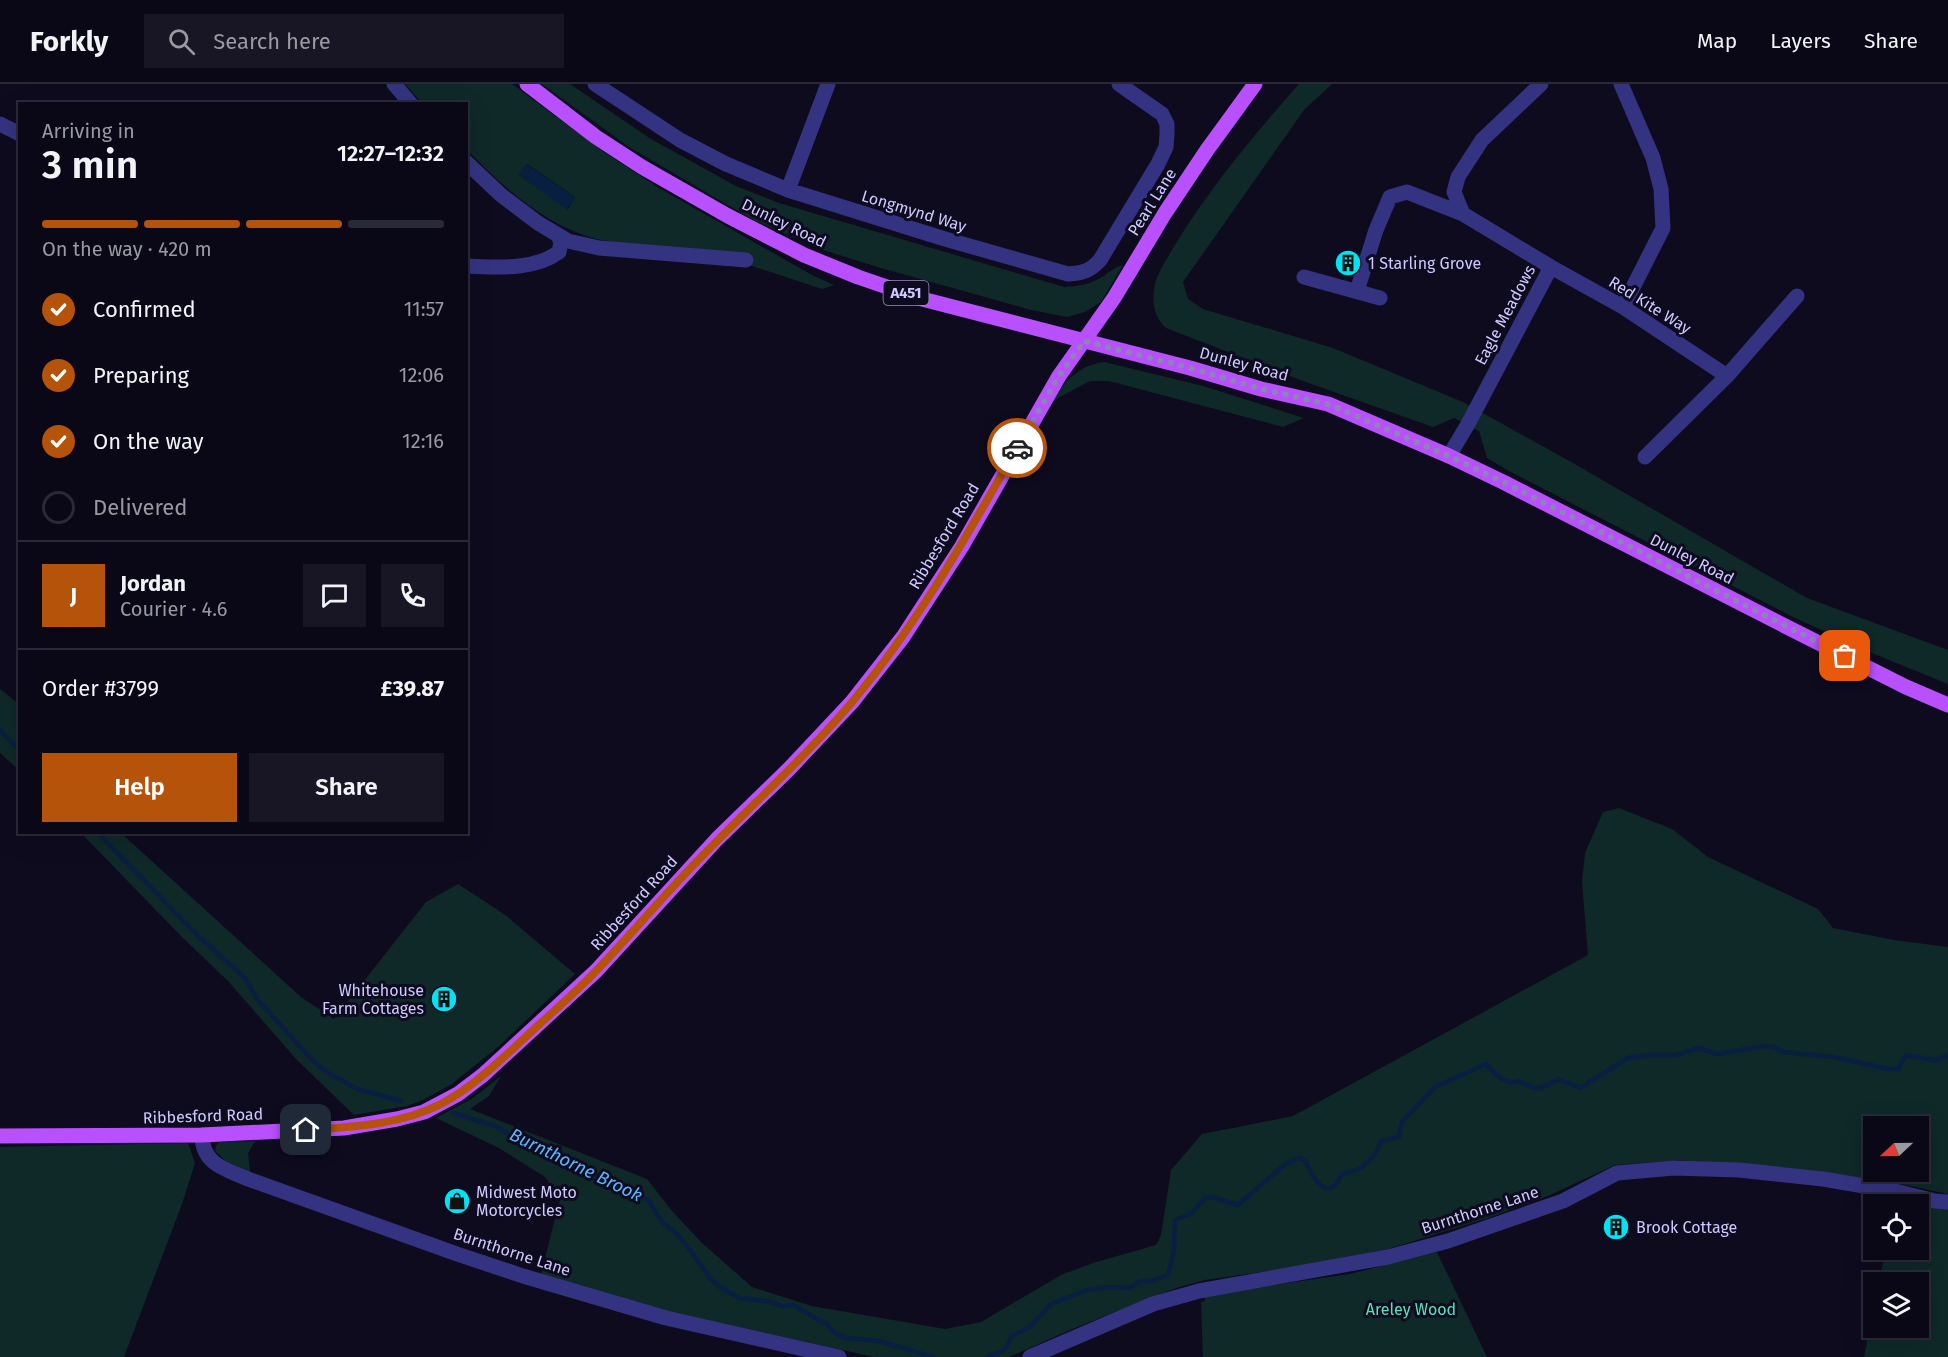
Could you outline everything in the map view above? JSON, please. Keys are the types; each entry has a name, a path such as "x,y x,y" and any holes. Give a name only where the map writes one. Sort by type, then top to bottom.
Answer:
{"main road":[{"name":"Dunley Road","path":"527,84 596,137 642,167 728,216 804,255 922,299 1190,368 1261,389 1328,404 1449,456 1876,672 1948,705"},
{"name":"Pearl Lane","path":"1084,341 1114,298 1165,213 1255,84"},
{"name":"Ribbesford Road","path":"0,1136 202,1135 344,1128 404,1118 424,1112 450,1099 502,1059 596,971 717,839 788,770 852,702 903,637 962,546 1059,376 1084,341"}],"street":[{"path":"394,84 409,102"},
{"name":"Longmynd Way","path":"595,84 680,140 726,164 788,190 1056,272 1081,273 1090,270 1100,260 1166,147 1167,124 1162,114 1119,84"},
{"path":"788,190 828,84"},
{"path":"1621,84 1653,158 1661,189 1663,228 1623,307"},
{"path":"1463,214 1455,192 1458,177 1482,140 1537,85"},
{"path":"0,124 18,133"},
{"path":"468,164 501,195 558,236 578,245 746,260"},
{"name":"Eagle Meadows","path":"1357,291 1376,230 1390,197 1407,192 1463,214 1551,267 1449,456"},
{"path":"468,266 519,267 543,261 559,252 561,242 558,236"},
{"name":"Red Kite Way","path":"1551,267 1623,307 1727,376"},
{"path":"1304,277 1380,298"},
{"path":"1645,457 1727,376 1797,296"},
{"name":"Burnthorne Lane","path":"202,1135 207,1156 220,1166 248,1179 457,1254 666,1318 839,1357"},
{"name":"Burnthorne Lane","path":"1030,1357 1152,1304 1199,1291 1388,1257 1448,1241 1563,1201 1617,1173 1674,1168 1739,1170 1823,1179 1948,1202"}],"green space":[{"path":"405,84 512,84 604,152 659,188 812,275 834,285 822,289 749,265 596,239 577,233 542,214 495,178 468,151 468,102 421,102","holes":["527,164 575,197 568,209 519,175"]},
{"path":"542,84 570,84 651,139 736,186 779,203 1064,287 1093,282 1123,265 1101,302 1085,312 1067,317 1031,310 823,250 754,220 629,147"},
{"path":"1299,84 1332,84 1304,110 1183,282 1188,299 1203,309 1333,348 1463,402 1807,598 1948,650 1948,684 1867,651 1791,616 1509,471 1487,458 1479,431 1454,418 1433,427 1303,381 1166,328 1157,316 1153,301 1155,284 1162,266 1218,182"},
{"path":"1104,362 1203,386 1304,418 1283,427 1109,381 1090,381 1052,401 1062,387 1080,370"},
{"path":"0,689 18,703 18,769 0,753"},
{"path":"1619,808 1672,829 1708,857 1818,909 1833,928 1894,940 1948,947 1948,1194 1879,1182 1929,1182 1929,1116 1863,1116 1863,1180 1681,1160 1615,1165 1550,1195 1491,1217 1388,1249 1303,1266 1205,1280 1176,1288 1009,1357 874,1357 658,1309 541,1274 560,1199 545,1177 499,1148 436,1118 473,1098 501,1076 489,1096 470,1109 647,1179 672,1211 702,1243 752,1287 812,1306 945,1329 981,1322 1061,1275 1093,1263 1156,1245 1161,1235 1171,1170 1202,1134 1293,1116 1588,955 1582,882 1585,853 1603,812"},
{"path":"82,834 122,834 301,997 334,1019 426,902 458,884 504,914 575,974 499,1046 452,1084 407,1106 354,1115 297,1060 228,981"},
{"path":"255,1141 248,1153 250,1172 226,1161 215,1151 219,1142"},
{"path":"188,1143 195,1163 182,1204 124,1357 0,1357 0,1147"},
{"path":"1929,1204 1948,1207 1948,1357 1864,1357 1868,1338 1929,1338 1929,1272 1881,1272 1884,1260 1929,1260"},
{"name":"Areley Wood","path":"1437,1252 1487,1357 1203,1357 1201,1302 1205,1301 1205,1295 1350,1274"}],"water":[{"path":"526,164 575,197 567,209 519,175"}],"waterway":[{"name":"Burnthorne Brook","path":"0,730 18,749"},
{"name":"Burnthorne Brook","path":"99,834 197,935 245,978 258,1000 313,1061 328,1073 357,1089 401,1101"},
{"name":"Burnthorne Brook","path":"987,1357 1004,1350 1012,1336 1030,1327 1051,1304 1087,1290 1110,1287 1130,1288 1140,1281 1151,1281 1168,1275 1174,1251 1175,1220 1192,1213 1205,1198 1212,1197 1238,1205 1284,1165 1299,1158 1305,1161 1321,1186 1331,1188 1342,1174 1356,1170 1367,1163 1375,1154 1381,1141 1399,1137 1402,1122 1435,1087 1486,1064 1509,1082 1519,1081 1539,1088 1558,1079 1580,1088 1628,1058 1676,1055 1699,1048 1717,1054 1764,1046 1774,1047 1784,1052 1833,1057 1889,1069 1898,1069 1906,1055 1934,1060 1948,1056"},
{"name":"Burnthorne Brook","path":"453,1113 495,1126 535,1149 568,1160 573,1166 609,1180 648,1200 662,1222 676,1233 710,1278 739,1298 767,1301 782,1306 793,1305 828,1325 834,1332 845,1338 879,1341 933,1357"}],"way so far":[{"path":"1017,448 1059,376 1084,341 1261,389 1328,404 1503,482 1845,656"}],"place":[{"name":"1 Starling Grove","path":"1348,263"},
{"name":"Whitehouse Farm Cottages","path":"444,999"},
{"name":"Midwest Moto Motorcycles","path":"457,1201"},
{"name":"Brook Cottage","path":"1616,1227"}],"route":[{"path":"306,1130 379,1123 412,1116 442,1103 483,1075 581,986 717,839 788,770 852,702 903,637 962,546 1017,448"}]}
